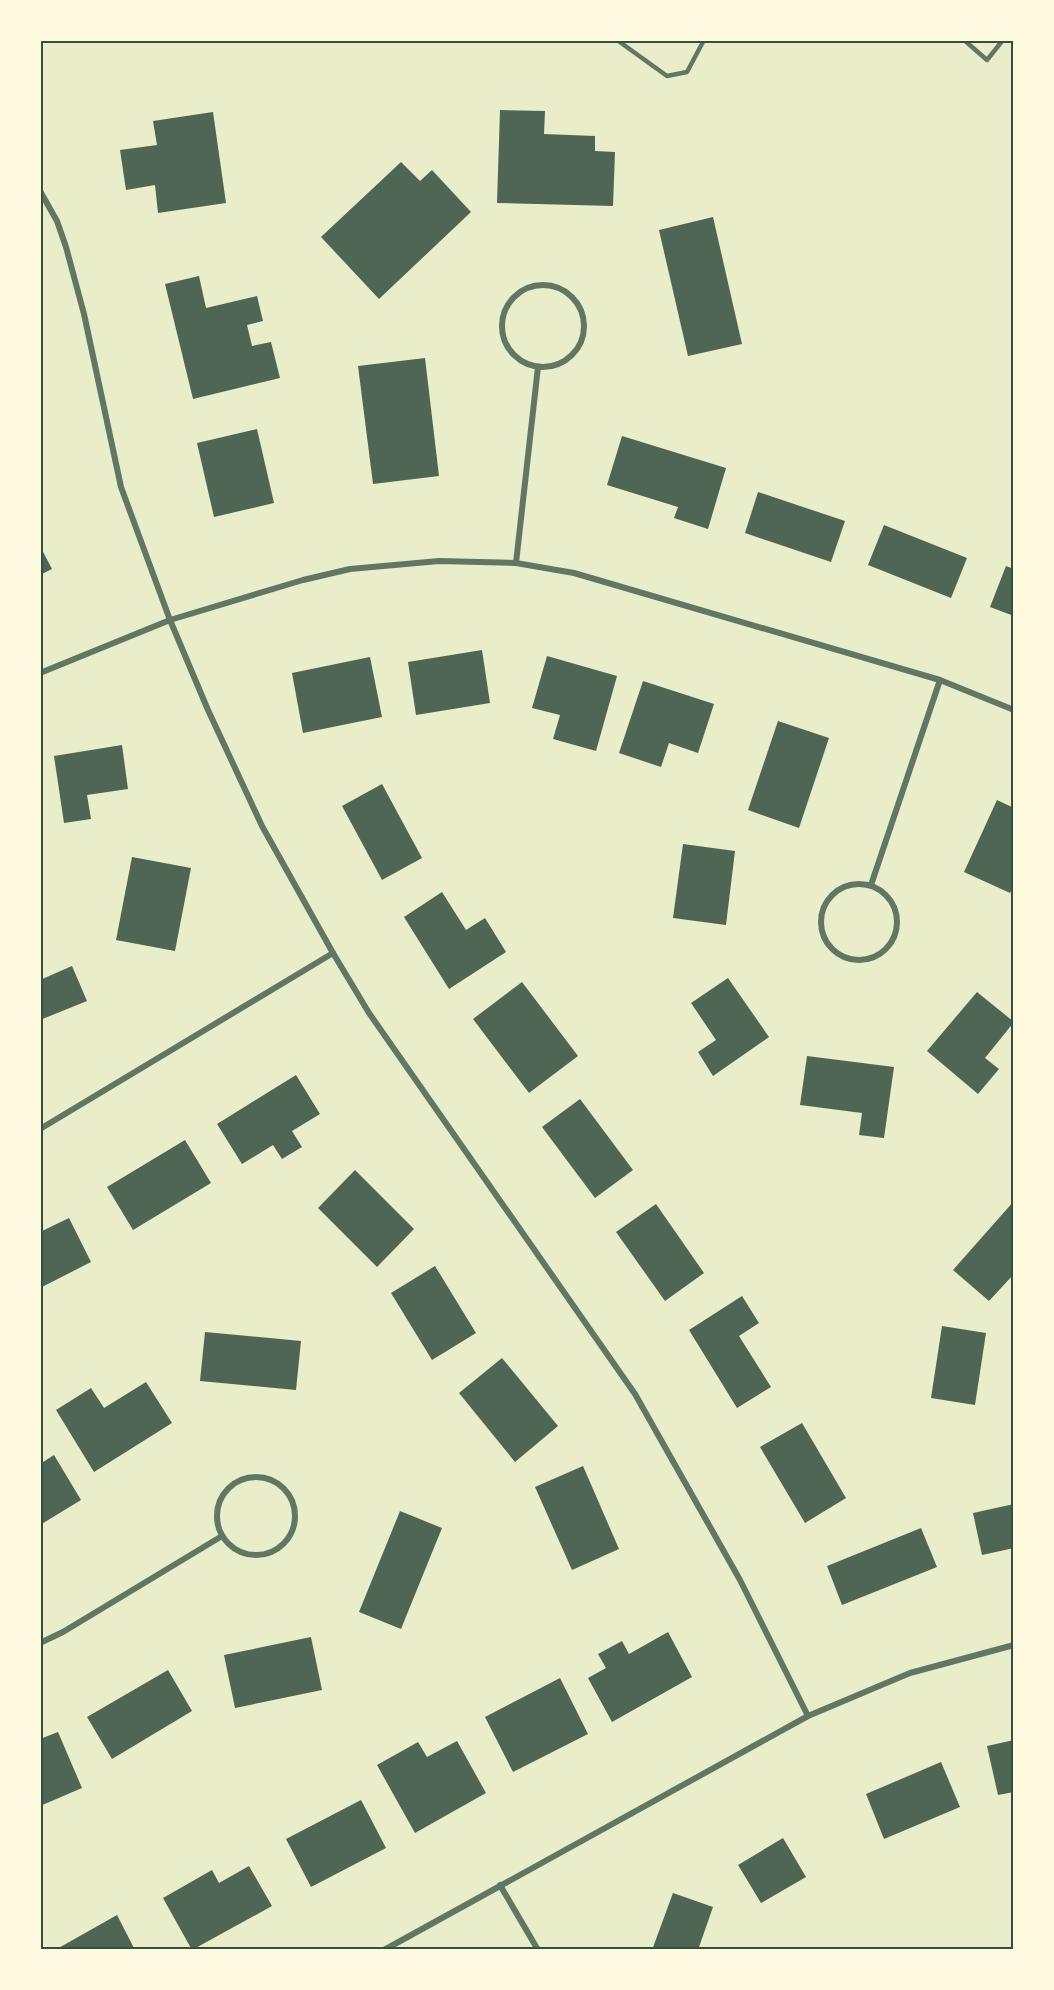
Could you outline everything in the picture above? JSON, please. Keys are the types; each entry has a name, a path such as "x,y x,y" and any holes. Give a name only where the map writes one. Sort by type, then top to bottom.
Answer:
{"street":[{"path":"40,191 57,220 66,247 84,314 121,487 170,620 208,710 262,826 369,1013 635,1394 740,1580 808,1716"},
{"path":"549,284 563,289 574,298 582,310 585,324 583,338 576,351 565,361 552,366 538,367 518,358 505,342 502,327 504,313 510,300 521,290 534,285 549,284"},
{"path":"516,562 538,367"},
{"path":"40,673 170,620 303,580 350,569 439,561 516,562 574,573 940,680 1014,710"},
{"path":"871,885 940,680"},
{"path":"858,883 871,885 883,892 897,914 897,927 893,940 885,951 873,958 860,960 847,958 835,952 826,942 821,930 821,916 825,904 834,893 845,886 858,883"},
{"path":"40,1129 333,953"},
{"path":"256,1476 269,1478 281,1485 290,1496 295,1508 296,1522 291,1536 282,1546 270,1553 256,1556 231,1547 222,1536 217,1523 217,1509 222,1496 236,1482 256,1476"},
{"path":"40,1643 63,1632 222,1536"},
{"path":"384,1950 808,1716 910,1673 1014,1645"},
{"path":"500,1885 538,1950"}],"lane":[{"path":"617,40 667,76 687,72 704,40"},
{"path":"964,40 987,60 1003,40"}],"building":[{"path":"500,110 545,111 544,134 595,136 595,151 615,152 613,206 497,203"},
{"path":"213,112 226,203 158,213 155,185 126,190 120,150 157,145 153,121"},
{"path":"401,162 420,181 432,170 471,212 379,299 321,237"},
{"path":"713,217 742,344 688,356 659,230"},
{"path":"199,276 206,308 257,296 263,321 247,325 252,346 271,342 280,378 193,399 165,284"},
{"path":"425,358 439,476 373,484 358,366"},
{"path":"257,429 274,503 214,517 197,443"},
{"path":"622,436 726,468 708,529 674,518 678,507 607,485"},
{"path":"758,492 845,521 831,562 745,533"},
{"path":"884,525 967,558 951,598 868,565"},
{"path":"40,546 52,569 40,575"},
{"path":"1006,566 1014,569 1014,616 990,607"},
{"path":"482,650 490,703 416,715 408,662"},
{"path":"547,656 617,676 596,751 553,739 560,715 532,708"},
{"path":"370,657 382,717 303,733 292,673"},
{"path":"643,681 714,704 698,753 669,743 661,767 619,753"},
{"path":"778,721 829,738 799,828 748,810"},
{"path":"122,745 128,789 87,795 91,819 64,823 54,756"},
{"path":"382,784 422,858 382,880 342,806"},
{"path":"997,800 1014,808 1014,885 1010,893 964,872"},
{"path":"683,844 735,851 726,925 673,918"},
{"path":"132,857 191,868 175,951 116,940"},
{"path":"442,892 466,930 485,918 506,952 449,989 404,917"},
{"path":"72,966 87,1001 40,1020 40,980"},
{"path":"728,978 769,1037 713,1076 698,1052 716,1040 691,1003"},
{"path":"522,982 578,1056 529,1093 473,1019"},
{"path":"977,992 1014,1022 985,1058 999,1069 978,1094 927,1051"},
{"path":"807,1056 894,1067 884,1138 859,1135 862,1113 800,1105"},
{"path":"296,1075 320,1114 292,1131 302,1147 282,1159 273,1145 242,1164 217,1124"},
{"path":"580,1099 633,1170 595,1198 542,1127"},
{"path":"185,1140 211,1183 133,1230 107,1187"},
{"path":"355,1170 414,1229 377,1267 318,1208"},
{"path":"1014,1201 1014,1274 989,1301 953,1270"},
{"path":"656,1204 704,1273 665,1301 616,1232"},
{"path":"69,1218 91,1262 40,1288 40,1232"},
{"path":"435,1266 476,1333 432,1360 391,1293"},
{"path":"742,1296 759,1323 739,1336 771,1387 737,1408 689,1330"},
{"path":"942,1326 986,1333 975,1405 931,1398"},
{"path":"205,1332 301,1341 296,1390 200,1381"},
{"path":"502,1358 558,1426 515,1462 459,1393"},
{"path":"146,1382 172,1423 94,1472 56,1410 91,1388 104,1408"},
{"path":"802,1423 846,1498 805,1523 760,1447"},
{"path":"54,1455 81,1500 40,1525 40,1464"},
{"path":"583,1466 619,1549 572,1570 535,1487"},
{"path":"1014,1504 1014,1548 982,1555 973,1513"},
{"path":"400,1511 442,1528 401,1629 359,1612"},
{"path":"921,1528 937,1567 842,1605 827,1566"},
{"path":"668,1632 692,1677 612,1722 588,1678 606,1668 598,1654 622,1641 629,1654"},
{"path":"311,1637 322,1690 235,1708 224,1655"},
{"path":"168,1670 192,1711 112,1759 87,1717"},
{"path":"560,1678 588,1734 513,1772 485,1717"},
{"path":"58,1732 82,1788 40,1806 40,1739"},
{"path":"1014,1740 1014,1792 998,1795 987,1746"},
{"path":"457,1741 486,1793 415,1833 377,1765 418,1742 427,1757"},
{"path":"941,1762 960,1807 884,1839 866,1794"},
{"path":"361,1800 386,1848 311,1887 286,1839"},
{"path":"783,1838 806,1877 761,1903 738,1865"},
{"path":"249,1866 272,1906 192,1950 163,1898 212,1870 219,1883"},
{"path":"673,1893 713,1907 698,1950 652,1950"},
{"path":"117,1915 135,1950 55,1950"}]}
